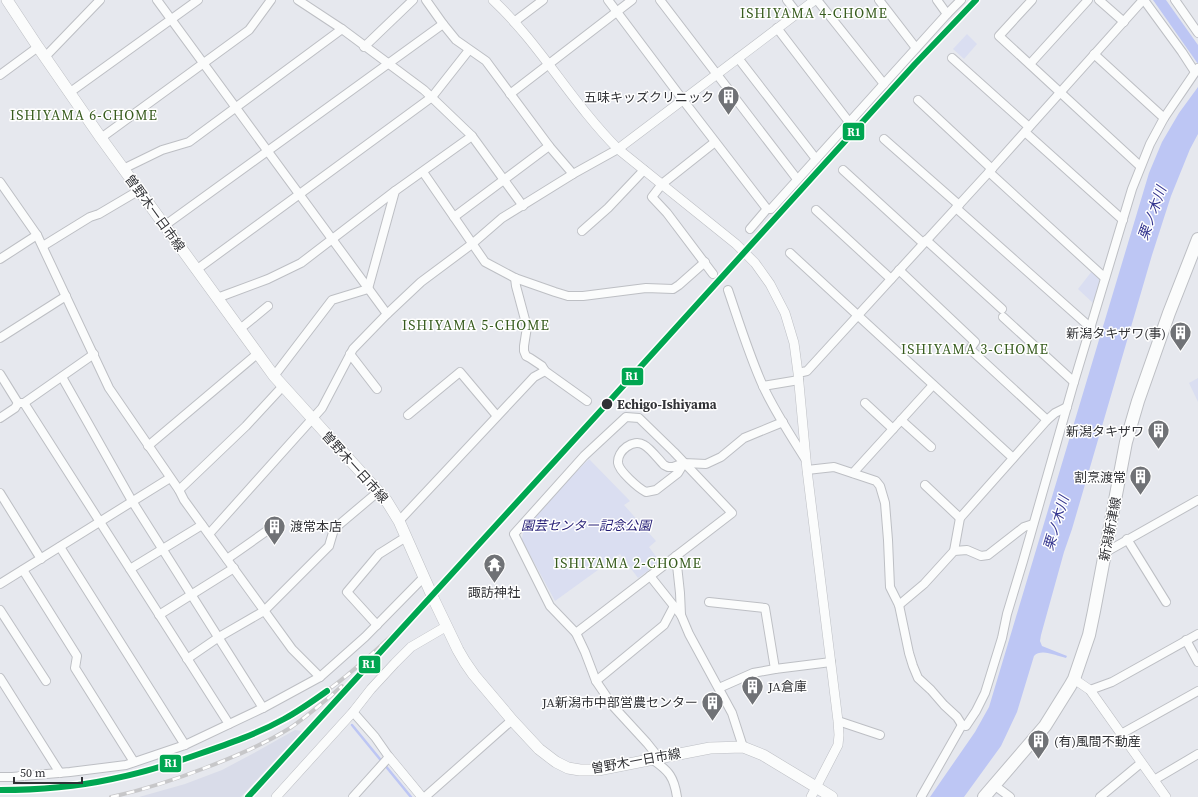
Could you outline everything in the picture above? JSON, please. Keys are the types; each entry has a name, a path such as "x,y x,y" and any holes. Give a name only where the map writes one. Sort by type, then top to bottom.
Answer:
{"main road":[{"name":"曽野木一日市線","path":"10,1 38,47 122,169 257,354 274,376 386,500 399,521 465,662 512,720 539,749 556,762 568,768 598,770 710,748 744,747 763,755 832,797"},
{"name":"新潟新津線","path":"984,797 1045,726 1074,679 1089,635 1126,442 1138,401 1169,313 1198,239"}],"street":[{"path":"45,57 100,0"},
{"path":"157,0 387,314"},
{"path":"69,93 198,0"},
{"path":"101,138 249,30 271,0"},
{"path":"298,0 342,29 432,97 472,136 523,206"},
{"path":"364,47 413,0"},
{"path":"426,0 456,40 486,61 549,146 573,174"},
{"path":"493,0 514,22 590,119 618,149 736,244 755,263 770,284 785,313 794,343 839,735 838,745 811,797"},
{"path":"514,22 543,0"},
{"path":"608,0 767,209"},
{"path":"510,94 632,0"},
{"path":"660,0 797,179"},
{"path":"787,0 798,13"},
{"path":"209,534 322,408 353,348 421,282 472,244 502,218 573,174 618,149 816,0 884,84"},
{"path":"879,0 916,48"},
{"path":"937,0 947,14"},
{"path":"750,229 767,209 771,208 961,0"},
{"path":"1032,0 999,36 1140,166"},
{"path":"1030,64 1088,0"},
{"path":"1099,0 1124,22"},
{"path":"763,386 798,377 806,371 1144,0 1196,70 1164,118 1140,166 1074,382 1007,614 1002,638 985,693 966,726 962,725"},
{"path":"1175,0 1198,33"},
{"path":"164,226 443,24"},
{"path":"777,28 849,122"},
{"path":"122,169 162,150 188,142 342,29"},
{"path":"0,75 38,47"},
{"path":"196,270 432,97 469,50"},
{"path":"1094,54 1164,118"},
{"path":"738,58 816,159"},
{"path":"952,58 1123,220"},
{"path":"918,100 1105,278"},
{"path":"217,298 284,271 300,262 472,136"},
{"path":"884,139 1090,328"},
{"path":"713,274 667,213 652,197 662,184 715,142"},
{"path":"454,217 549,146"},
{"path":"582,231 608,208 644,170"},
{"path":"843,170 1003,313 1074,382"},
{"path":"423,172 485,262 515,278 555,292 568,296 590,295 646,288 673,289 705,262"},
{"path":"0,182 38,235 109,388 202,525 264,611 292,649 320,677"},
{"path":"43,246 90,217 99,214 138,191"},
{"path":"368,289 395,191"},
{"path":"816,210 891,279"},
{"path":"0,259 38,235"},
{"path":"790,253 1013,458"},
{"path":"899,270 975,342 970,349 1047,420"},
{"path":"515,278 527,327 524,351 526,356 542,366 545,371 587,401"},
{"path":"274,376 332,300 368,289"},
{"path":"728,290 763,386 807,465"},
{"path":"0,338 66,296"},
{"path":"240,329 268,306"},
{"path":"0,418 94,354"},
{"path":"148,446 257,354"},
{"path":"350,354 377,389"},
{"path":"399,521 534,377 545,371"},
{"path":"408,415 460,372 497,416"},
{"path":"0,374 100,522 229,724"},
{"path":"62,377 132,501 263,708"},
{"path":"853,473 932,385"},
{"path":"179,490 246,426 283,386"},
{"path":"865,403 893,429"},
{"path":"899,606 924,584 954,551 960,518 1047,420 1055,413 1067,407"},
{"path":"576,633 732,513 721,500 639,418 626,417 584,456 514,534 550,606 576,633 596,681 613,706 647,743 656,759 665,768 675,784 677,797"},
{"path":"901,420 931,448"},
{"path":"664,465 673,467 684,463 706,464 721,457 744,438 783,422"},
{"path":"665,484 667,474 664,465 645,445 636,443 629,445 621,452 618,462 620,468 640,489 646,492 656,490 665,484 678,473 684,463"},
{"path":"807,465 834,467 876,481 880,486 885,503 890,587 899,606 909,653 918,678 957,716 962,725"},
{"path":"0,584 170,478"},
{"path":"925,485 960,518"},
{"path":"187,659 219,637 264,611 329,546 334,529 379,491"},
{"path":"0,493 41,559"},
{"path":"1106,552 1198,500"},
{"path":"227,559 278,523"},
{"path":"954,551 967,550 981,556 988,555 1024,527 1033,524"},
{"path":"130,569 202,525"},
{"path":"377,625 347,592 379,554 406,537"},
{"path":"1127,539 1166,602"},
{"path":"60,547 185,745"},
{"path":"676,556 681,615"},
{"path":"159,615 234,568"},
{"path":"23,570 77,656 75,668 134,762"},
{"path":"650,576 681,615 689,634 732,713 744,747"},
{"path":"0,777 60,773 126,765 185,745 263,708 320,677 365,637 424,577"},
{"path":"709,602 765,608 775,669"},
{"path":"596,681 664,625 674,606"},
{"path":"0,610 46,681"},
{"path":"276,797 371,689 411,647 447,626"},
{"path":"1090,690 1112,682 1198,634"},
{"path":"1186,640 1198,662"},
{"path":"718,688 753,673 831,662"},
{"path":"0,678 60,773"},
{"path":"1074,679 1090,690 1166,797"},
{"path":"1121,734 1198,691"},
{"path":"352,712 375,737 389,757 422,797"},
{"path":"425,797 512,720"},
{"path":"838,721 880,735"},
{"path":"921,797 962,725"},
{"path":"1154,780 1198,754"},
{"path":"353,797 389,757"},
{"path":"1100,797 1141,763"},
{"path":"994,785 1010,797"}],"shaded area":[{"path":"295,730 302,731 241,797 139,797 185,784 222,770"}],"green space":[{"path":"967,34 977,44 964,59 953,49"},
{"path":"1092,271 1099,278 1100,282 1094,304 1078,289"},
{"path":"1198,378 1198,402 1189,383"},
{"name":"園芸センター記念公園","path":"589,459 630,501 624,505 656,541 649,547 660,562 638,578 620,554 555,601 522,540 523,531"}],"water":[{"path":"1153,0 1166,0 1198,45 1198,64"},
{"name":"栗ノ木川","path":"1198,87 1198,134 1190,149 1171,196 1152,255 1041,635 1040,641 1042,646 1067,656 1066,658 1054,654 1041,653 1034,656 1017,712 1001,746 964,797 930,797 975,732 989,707 1149,173 1162,142 1179,113"}],"waterway":[{"path":"352,725 411,797"}],"railway":[{"path":"0,790 42,789 97,782 122,777 175,762 250,735 283,719 316,699 365,660 418,611"},
{"path":"111,797 182,777 227,760 259,745 290,728 317,708 342,686"}],"transit line":[{"name":"R1","path":"248,797 915,64 976,0"},
{"name":"R1","path":"0,790 42,789 98,782 167,765 232,742 274,724 295,713 327,691"}],"place":[{"name":"五味キッズクリニック","path":"729,116"},
{"name":"新潟タキザワ(事)","path":"1181,352"},
{"name":"Echigo-Ishiyama","path":"607,404"},
{"name":"新潟タキザワ","path":"1159,450"},
{"name":"割烹渡常","path":"1141,496"},
{"name":"渡常本店","path":"274,546"},
{"name":"諏訪神社","path":"494,584"},
{"name":"JA倉庫","path":"753,706"},
{"name":"JA新潟市中部営農センター","path":"713,722"},
{"name":"(有)風間不動産","path":"1039,760"}],"district":[{"name":"ISHIYAMA 4-CHOME","path":"814,13"},
{"name":"ISHIYAMA 6-CHOME","path":"84,115"},
{"name":"ISHIYAMA 5-CHOME","path":"476,325"},
{"name":"ISHIYAMA 3-CHOME","path":"975,349"},
{"name":"ISHIYAMA 2-CHOME","path":"628,563"}]}
